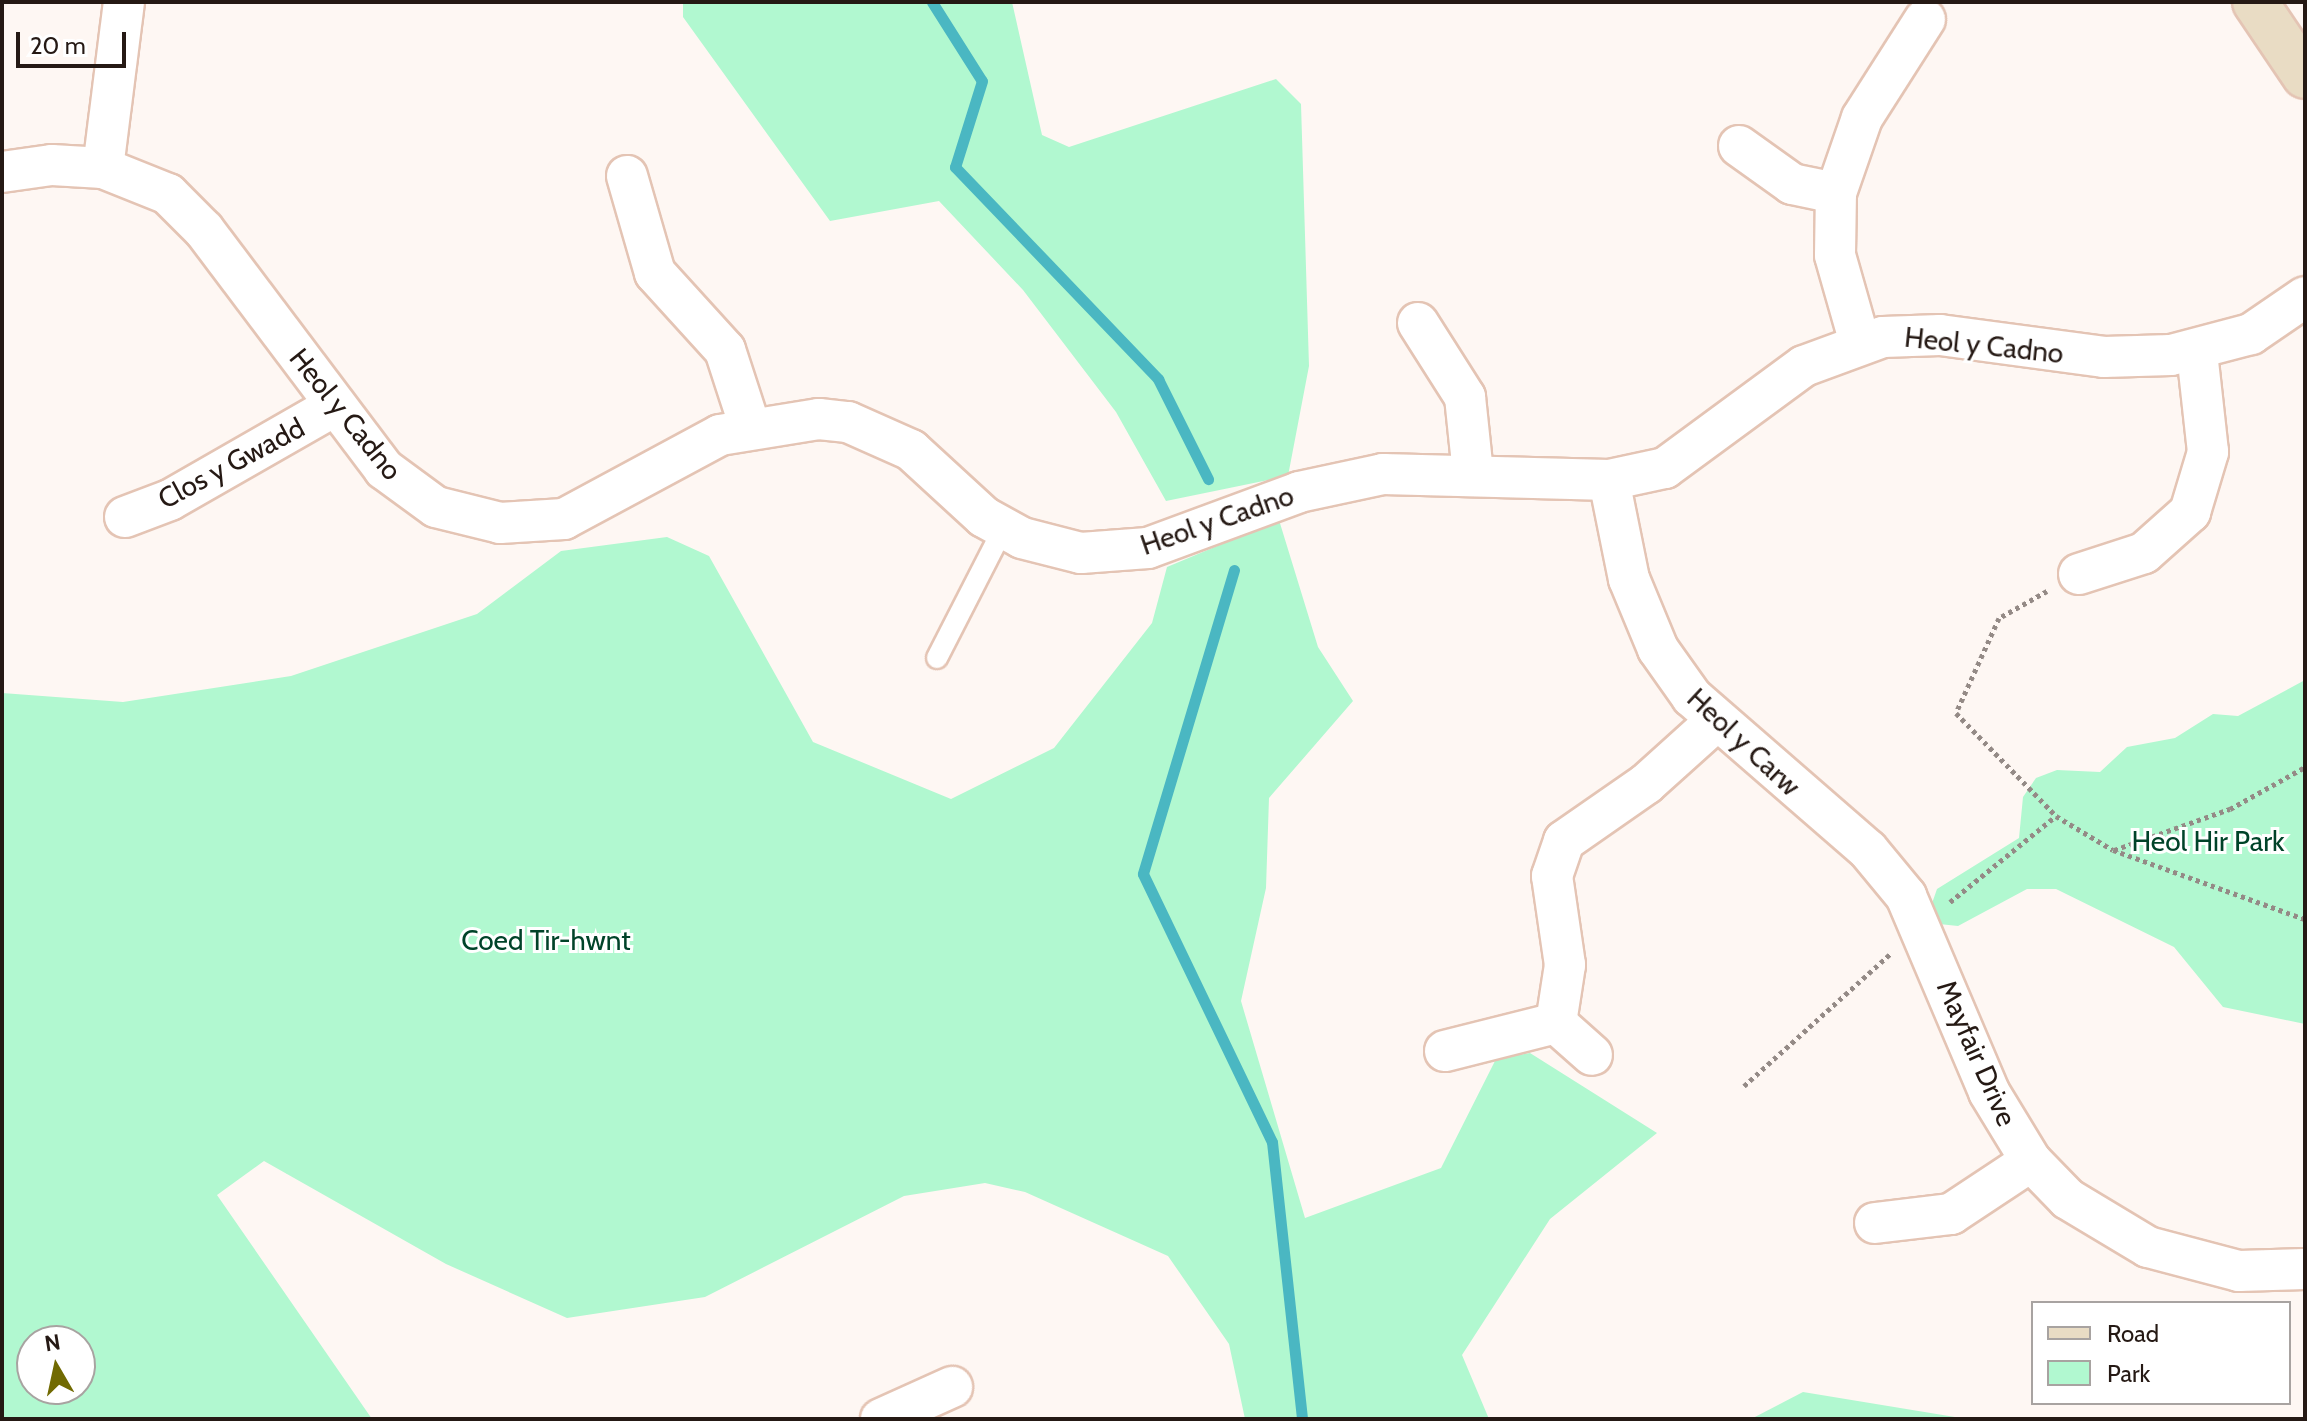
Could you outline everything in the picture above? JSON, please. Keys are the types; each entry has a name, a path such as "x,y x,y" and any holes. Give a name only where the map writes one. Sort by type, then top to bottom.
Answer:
{"street":[{"path":"103,168 124,2"},
{"path":"2255,2 2305,76"},
{"path":"1860,343 1835,255 1836,193 1862,118 1925,19"},
{"path":"1739,146 1792,184 1836,193"},
{"name":"Heol y Cadno","path":"2,172 52,165 103,168 148,181 187,210 334,406 409,490 436,507 500,523 564,519 685,451 750,427 819,419 880,433 940,470 1003,529 1068,550 1114,552 1148,548 1334,483 1383,474 1473,473 1609,480 1685,458 1774,385 1860,343 1912,333 2104,357 2197,352 2251,334 2305,297"},
{"path":"627,176 655,273 725,350 750,427"},
{"path":"1418,323 1465,397 1473,473"},
{"path":"2079,574 2144,553 2190,512 2208,452 2197,352"},
{"name":"Clos y Gwadd","path":"125,517 170,500 334,406"},
{"name":"Heol y Carw","path":"1609,480 1644,619 1675,676 1716,721 1868,850 1922,924"},
{"path":"1556,1023 1565,965 1552,876 1564,841 1646,784 1716,721"},
{"name":"Mayfair Drive","path":"1922,924 1989,1092 2031,1161 2068,1199 2148,1247 2239,1271 2305,1269"},
{"path":"1445,1051 1556,1023"},
{"path":"1556,1023 1592,1055"},
{"path":"1875,1223 1951,1214 2031,1161"},
{"path":"881,1419 952,1387"}],"lane":[{"path":"937,658 1003,529"}],"path":[{"path":"2079,574 1999,618 1956,713 2056,816 2113,850 2305,919"},
{"path":"2113,850 2230,809 2305,767"},
{"path":"1744,1086 1922,924 2056,816"}],"green space":[{"path":"683,2 1012,2 1042,135 1069,147 1276,79 1301,104 1309,366 1288,476 1166,501 1116,412 1023,290 939,201 830,221 683,17"},
{"name":"Coed Tir-hwnt","path":"1279,520 1318,647 1353,701 1269,798 1266,888 1241,1001 1305,1218 1441,1168 1496,1059 1530,1053 1657,1133 1550,1219 1462,1355 1489,1419 1245,1419 1229,1344 1168,1256 1025,1192 985,1183 904,1196 705,1297 567,1318 446,1264 264,1161 217,1195 372,1419 2,1419 2,693 123,702 291,676 477,614 561,551 667,537 709,556 813,742 951,799 1054,748 1152,623 1167,567"},
{"name":"Heol Hir Park","path":"2305,680 2305,1024 2223,1007 2174,947 2056,889 2027,889 1958,926 1939,924 1930,909 1937,889 2019,838 2023,797 2036,778 2057,770 2100,772 2127,747 2175,738 2213,714 2238,716"},
{"path":"1803,1392 1967,1419 1751,1419"}],"waterway":[{"path":"932,2 982,81 955,167 1158,379 1208,479"},
{"path":"1234,570 1143,874 1272,1142 1302,1419"}]}
